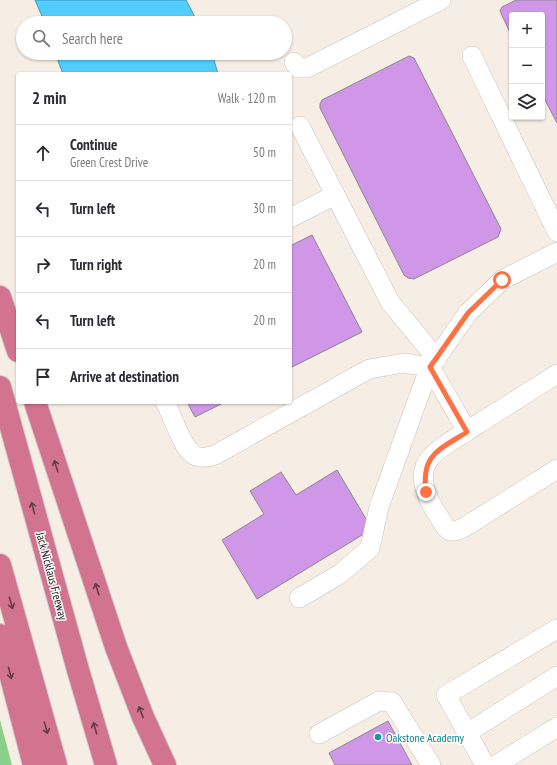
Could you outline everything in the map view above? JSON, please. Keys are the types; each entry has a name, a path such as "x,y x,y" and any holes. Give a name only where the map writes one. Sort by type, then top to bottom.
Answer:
{"highway":[{"path":"0,297 16,345"},
{"name":"Jack Nicklaus Freeway","path":"0,387 78,670 106,765"},
{"path":"36,404 116,647 142,717 161,756"},
{"path":"0,566 56,765"},
{"path":"0,635 34,765"}],"street":[{"path":"294,62 298,68 307,68 441,0"},
{"path":"472,56 557,232"},
{"path":"300,126 390,302 434,363 467,432"},
{"path":"292,217 335,195"},
{"path":"299,598 340,574 370,548 379,507 416,404 434,363 468,313 502,280 556,255"},
{"path":"166,404 187,450 194,456 206,458 215,455 369,369 404,363 434,363"},
{"path":"557,374 440,449 429,459 425,469 424,479 426,492 435,512 447,529 451,531 460,530 557,469"},
{"path":"485,765 446,695 555,634"},
{"path":"467,733 557,676"},
{"path":"319,734 379,701 392,702 431,765"},
{"path":"496,765 557,727"}],"green space":[{"path":"0,720 12,765 0,765"}],"water":[{"path":"35,0 186,0 194,16 42,16"},
{"path":"58,60 214,60 217,72 62,72"}],"building":[{"path":"516,0 557,0 557,123 545,100 545,12 509,12 509,30 500,11 502,7"},
{"path":"409,56 414,58 501,229 498,237 414,279 408,278 404,275 320,108 322,100"},
{"path":"312,235 362,332 292,367 292,245"},
{"path":"188,404 221,404 195,417"},
{"path":"337,470 372,529 257,599 222,540 264,514 250,491 281,472 296,495"},
{"name":"Oakstone Academy","path":"388,721 412,765 335,765 329,753"}],"place":[{"name":"Oakstone Academy","path":"378,737"}],"route":[{"path":"426,492 424,479 425,469 429,459 440,449 467,432 430,367 468,313 502,280"}]}
